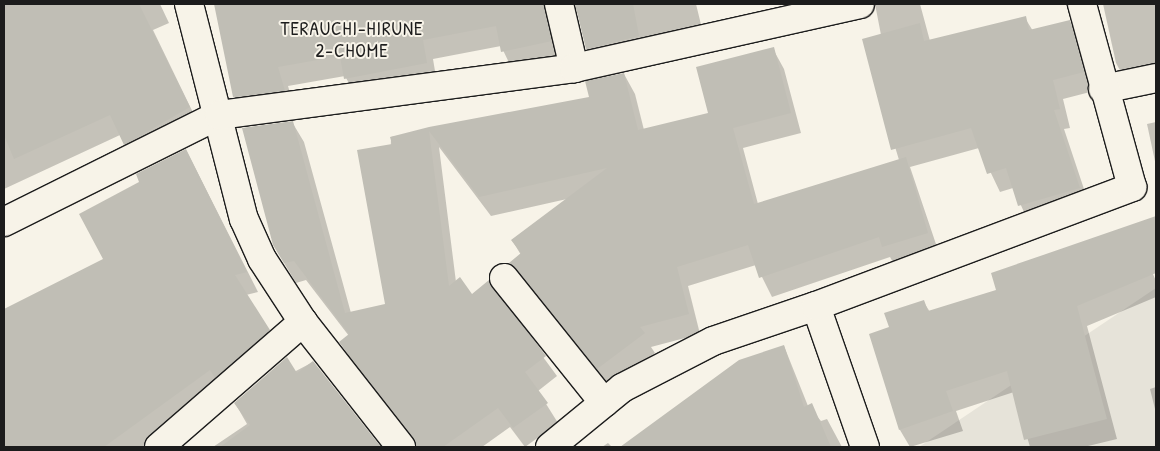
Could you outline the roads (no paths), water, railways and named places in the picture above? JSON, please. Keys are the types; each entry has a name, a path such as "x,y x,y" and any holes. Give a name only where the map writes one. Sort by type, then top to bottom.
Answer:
{"street":[{"path":"189,4 219,115 244,219 262,259 303,322 401,447"},
{"path":"559,4 574,68"},
{"path":"4,222 219,115 574,68 860,4"},
{"path":"550,447 622,388 713,341 816,306 1132,187 1103,89 1082,4"},
{"path":"1103,89 1156,78"},
{"path":"504,278 604,403"},
{"path":"816,306 865,447"},
{"path":"159,447 303,322"}],"district":[{"name":"TERAUCHI-HIRUNE 2-CHOME","path":"352,40"}]}
